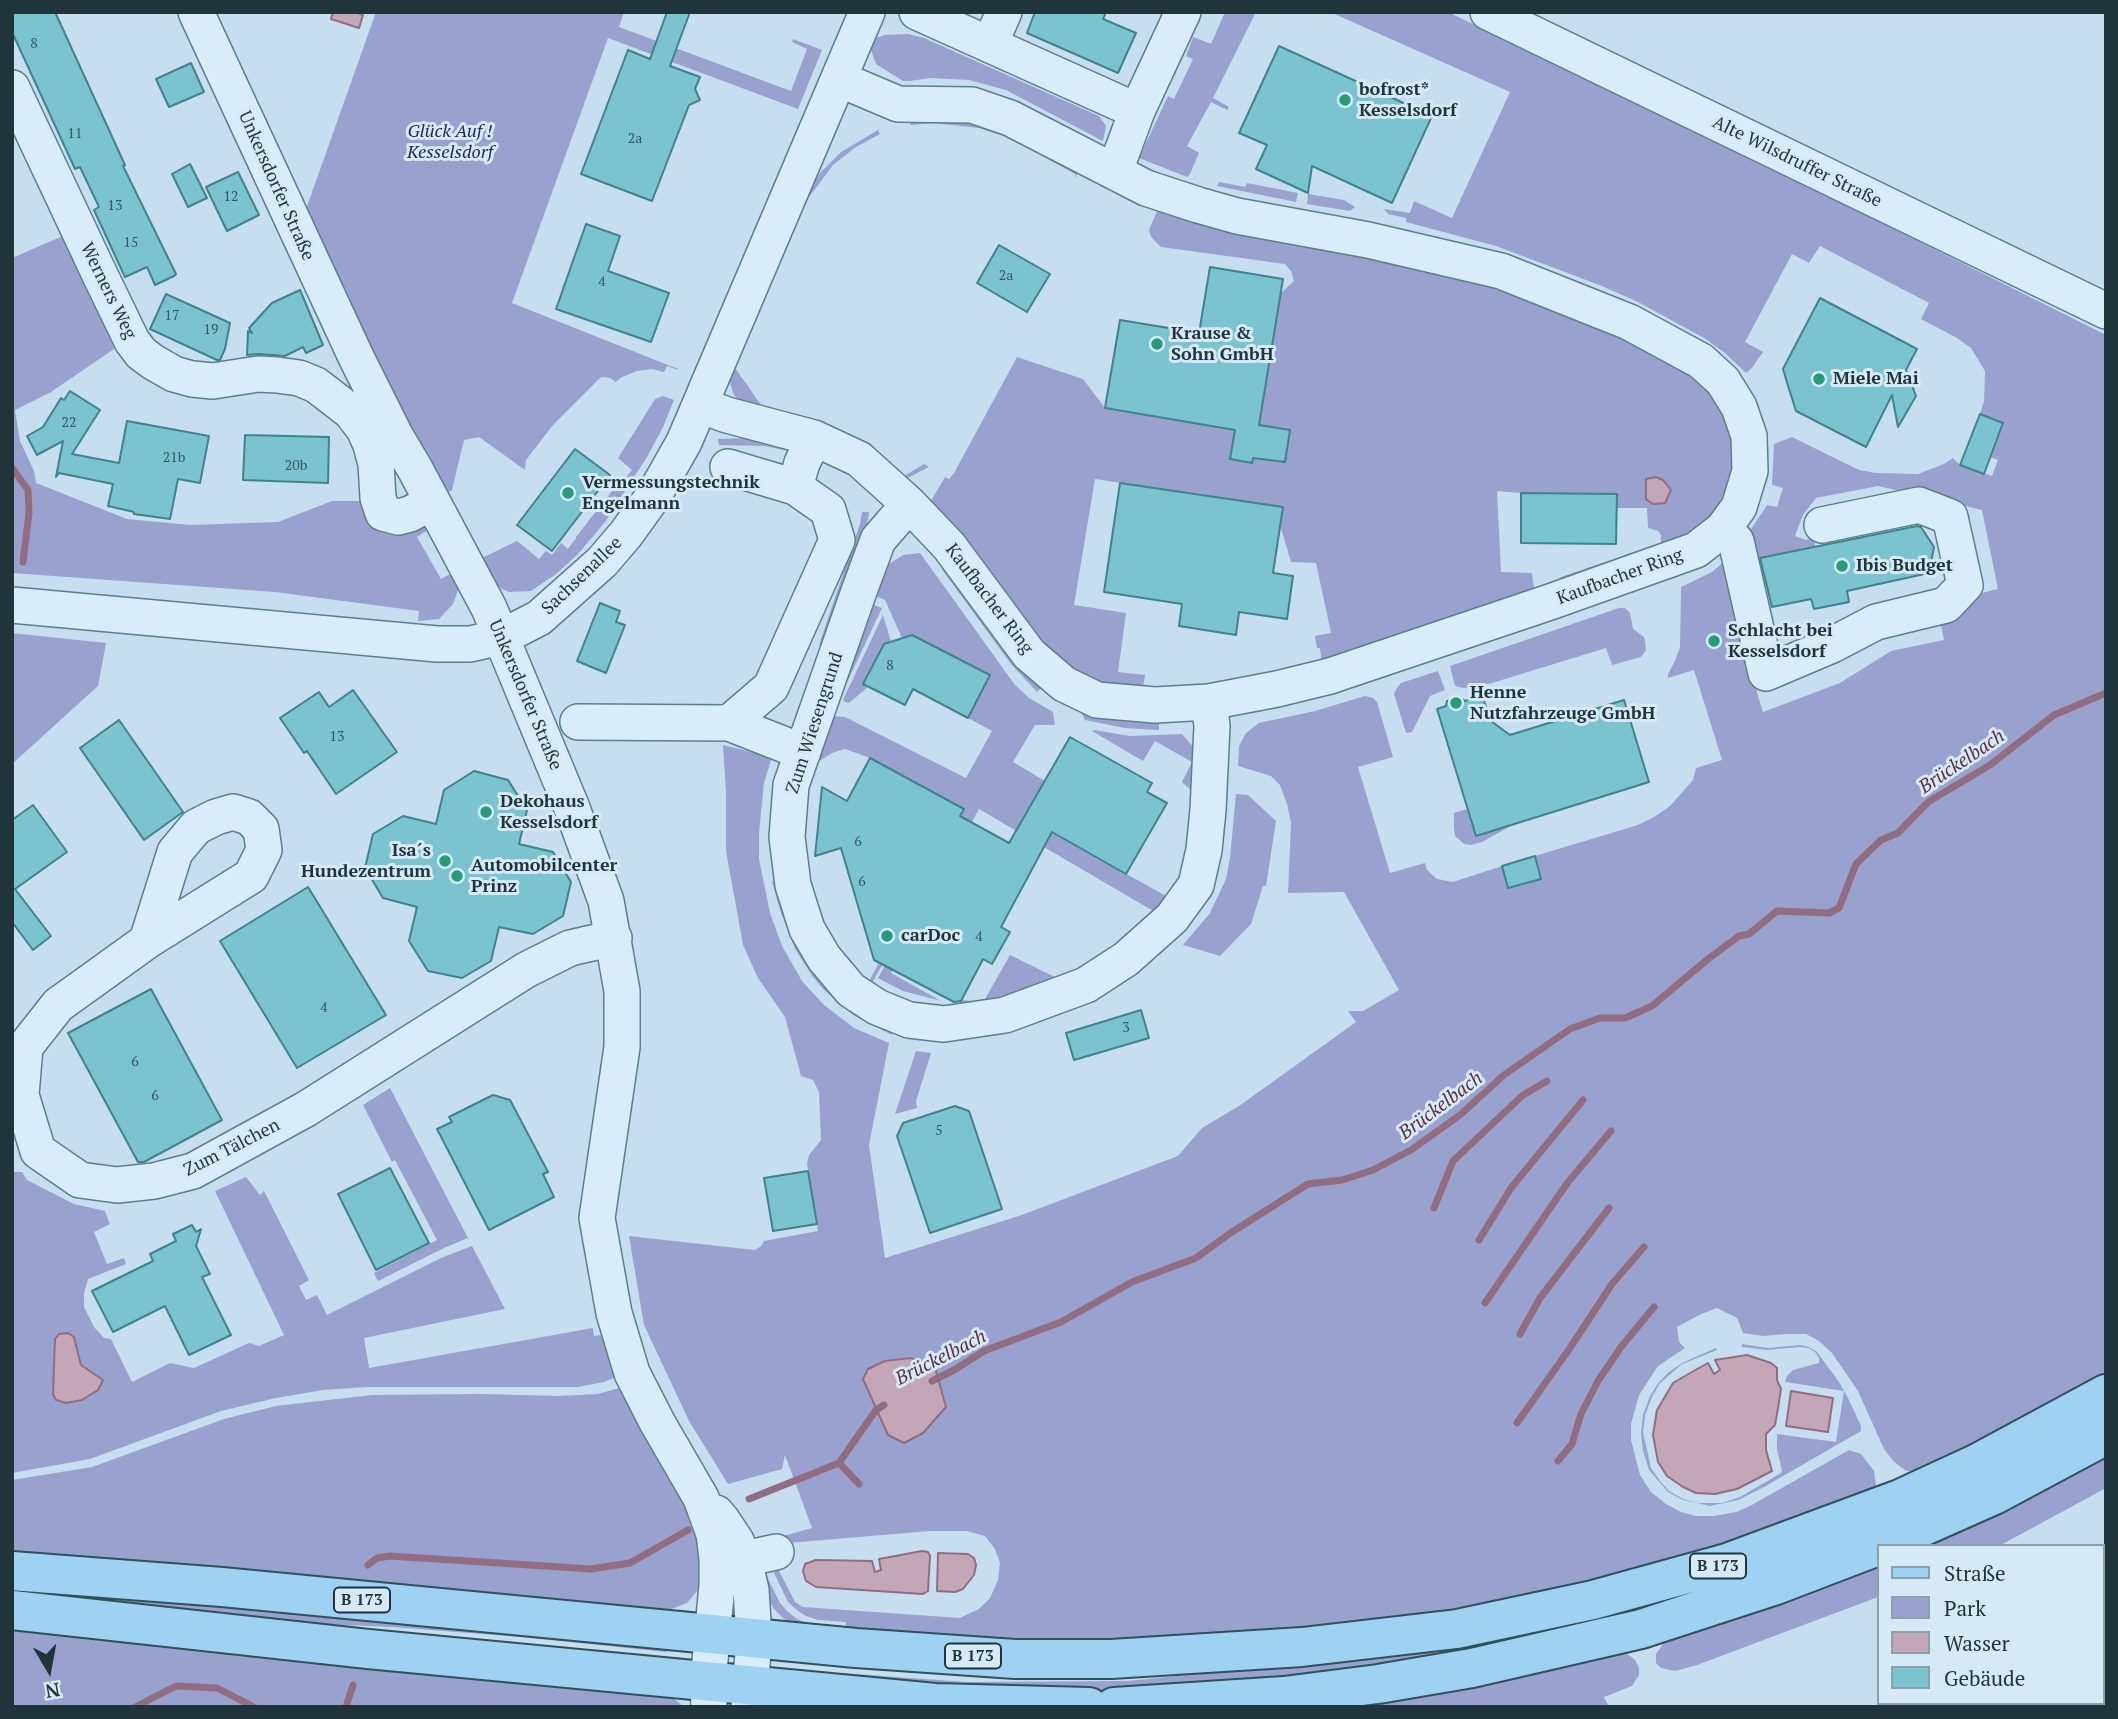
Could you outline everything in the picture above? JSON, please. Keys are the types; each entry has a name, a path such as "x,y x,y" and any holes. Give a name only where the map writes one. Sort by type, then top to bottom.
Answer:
{"main road":[{"name":"B 173","path":"12,1571 222,1587 856,1648 1015,1659 1111,1659 1302,1647 1457,1629 1593,1600 1727,1563 1900,1499 1978,1463 2106,1394"},
{"name":"B 173","path":"1883,1544 1994,1494 2106,1435"},
{"name":"B 173","path":"1114,1707 1284,1696 1472,1668 1641,1629 1776,1585 1876,1547"},
{"path":"12,1610 368,1649 708,1694 1088,1707"}],"street":[{"name":"Unkersdorfer Straße","path":"196,12 350,346 489,608 606,901 622,991 622,1047 597,1218 614,1313 632,1373 701,1498 714,1534 717,1559 708,1694"},
{"name":"Sachsenallee","path":"12,605 470,644 502,637 539,618 601,562 626,534 654,495 684,442 867,12"},
{"path":"917,12 1137,111"},
{"path":"990,44 1004,12"},
{"path":"1115,171 1137,111 1183,12"},
{"name":"Alte Wilsdruffer Straße","path":"1488,12 2106,311"},
{"name":"Kaufbacher Ring","path":"701,405 727,415 814,438 859,459 909,504 949,546 1029,654 1064,684 1097,700 1154,705 1209,702 1330,676 1696,550 1723,529 1739,508 1749,471 1749,436 1739,407 1723,380 1701,361 1629,323 1502,271 1368,240 1237,216 1146,187 1010,118 972,105 898,104 839,79"},
{"name":"Werners Weg","path":"14,96 132,341 141,353 174,374 192,379 213,381 258,374 299,378 316,385 351,412 364,429 376,464 377,498 383,513 398,517 411,514 432,502"},
{"path":"795,487 802,463 814,438"},
{"path":"728,467 795,487 828,510 837,540 771,687 729,723"},
{"name":"Zum Wiesengrund","path":"909,504 878,540 791,785 787,837 793,884 807,929 824,958 851,989 877,1007 909,1020 944,1024 1004,1015 1086,985 1126,959 1172,918 1196,885 1204,850 1212,726 1209,702"},
{"path":"1723,529 1737,541 1766,673 1832,645 1876,622 1946,606 1965,585 1950,517 1919,505 1822,525"},
{"path":"578,722 729,723 803,752"},
{"name":"Zum Tälchen","path":"147,941 58,1005 25,1046 21,1095 38,1151 80,1180 117,1185 154,1181 193,1171 306,1109 526,970 570,948 614,938"},
{"name":"Unkersdorfer Straße","path":"701,1498 722,1520 736,1541 760,1555 751,1590 754,1638 750,1696"}],"green space":[{"name":"Glück Auf ! Kesselsdorf","path":"376,12 624,12 619,27 791,91 807,49 792,42 793,39 822,50 798,109 608,38 512,303 678,370 667,366 664,372 652,369 637,371 616,382 602,377 553,425 526,460 525,470 479,437 464,440 452,490 447,493 480,559 517,541 539,559 546,551 552,555 561,543 568,549 619,482 621,484 632,470 618,458 655,399 663,396 674,400 647,457 605,522 578,554 556,574 531,591 509,592 489,578 369,357 372,349 358,347 305,212"},
{"path":"1225,12 1256,12 1213,98 1229,107 1227,110 1211,102 1187,146 1199,153 1190,174 1187,177 1139,158 1168,96 1174,99 1193,59 1186,56 1193,37 1211,44"},
{"path":"1330,12 1448,12 1786,175 2106,335 2106,1379 1914,1473 1894,1462 1884,1449 1858,1391 1832,1353 1819,1341 1806,1334 1763,1336 1743,1333 1737,1318 1717,1308 1677,1327 1679,1342 1685,1348 1658,1366 1639,1395 1631,1424 1631,1440 1640,1475 1651,1492 1681,1512 1696,1516 1736,1512 1849,1450 1861,1454 1874,1471 1876,1486 1870,1494 1667,1567 1437,1617 1106,1645 845,1634 846,1622 818,1620 798,1611 788,1602 774,1573 778,1569 795,1602 803,1607 960,1618 979,1609 990,1598 998,1580 1000,1563 995,1549 985,1536 967,1531 930,1531 776,1544 776,1538 812,1528 785,1455 782,1469 728,1484 689,1421 644,1325 629,1236 755,1250 764,1241 818,1231 807,1163 809,1155 821,1140 819,1092 813,1080 801,1076 785,1017 758,978 743,945 726,851 723,745 772,757 764,783 759,859 770,913 782,946 802,981 824,1005 854,1028 889,1043 869,1145 885,1258 1019,1216 1178,1156 1202,1128 1239,1106 1356,1022 1348,1011 1363,1011 1399,990 1344,892 1288,893 1291,823 1280,785 1271,776 1238,766 1239,746 1246,733 1259,723 1315,711 1365,696 1373,698 1377,702 1393,757 1358,767 1390,873 1425,863 1427,870 1437,879 1453,882 1502,866 1508,888 1541,879 1535,856 1638,825 1654,817 1670,806 1693,780 1696,768 1722,760 1694,670 1668,678 1668,674 1680,647 1681,587 1712,572 1729,557 1763,712 1840,683 1891,651 1944,640 1940,620 1977,594 1998,589 1982,510 1878,486 1816,498 1803,515 1795,536 1806,540 1814,538 1815,546 1756,559 1743,541 1767,505 1777,507 1783,488 1772,485 1774,444 1792,437 1859,470 1918,474 1953,458 1960,465 1992,476 1998,460 1990,457 2003,423 1980,414 1984,401 1985,371 1971,348 1921,319 1929,303 1820,246 1809,263 1792,254 1745,342 1763,352 1746,373 1704,338 1602,286 1496,246 1406,222 1406,218 1388,214 1384,209 1410,213 1414,201 1452,218 1510,92"},
{"path":"908,34 924,38 1099,116 1106,126 1103,141 1006,90 969,80 930,78 903,81 876,64 871,50 872,39 885,35"},
{"path":"942,117 992,126 1077,171 1076,179 1075,174 1010,138 979,128 933,123 911,125 909,120"},
{"path":"878,130 880,134 856,147 833,165 804,204 735,368 764,409 871,448 904,476 924,464 929,467 902,481 738,401 730,382 730,375 809,189 841,152"},
{"path":"1219,182 1245,187 1247,183 1298,193 1296,202 1217,186"},
{"path":"1308,194 1344,200 1355,207 1350,211 1307,204"},
{"path":"1158,209 1406,262 1508,291 1608,331 1692,375 1718,401 1731,432 1735,455 1729,492 1704,529 1559,587 1558,580 1561,577 1661,543 1658,531 1648,528 1647,508 1617,508 1616,494 1497,491 1501,572 1532,573 1535,596 1322,665 1315,636 1331,633 1316,563 1291,562 1280,525 1283,507 1095,479 1074,605 1126,613 1118,672 1145,675 1143,687 1133,696 1062,673 928,506 945,477 949,479 954,473 1017,357 1083,379 1105,408 1257,433 1281,293 1294,281 1291,271 1285,264 1161,247 1151,237 1149,230","holes":["1265,426 1290,430 1285,462 1260,459"]},
{"path":"65,235 117,347 51,392 15,410 20,441 34,471 36,483 127,519 190,525 278,522 332,501 361,501 366,516 373,524 423,525 428,530 417,537 441,579 452,573 459,588 453,604 439,619 418,621 419,611 275,592 12,573 12,258"},
{"path":"746,438 783,443 797,453 765,446 719,445 718,439"},
{"path":"862,512 869,512 868,520 826,647 819,645 860,524"},
{"path":"920,553 1015,685 1029,698 1053,712 1055,725 1035,725 1013,762 1045,781 1024,817 1168,897 1155,912 979,809 891,973 941,1001 903,991 878,978 975,801 872,983 869,981 963,809 870,758 845,749 814,762 831,716 845,717 966,778 992,731 968,718 990,674 913,635 910,640 902,638 885,600 870,594 878,575 889,564 903,555"},
{"path":"946,563 1042,687 1037,692 1011,664 941,568"},
{"path":"867,602 882,608 840,697"},
{"path":"1625,608 1630,613 1633,629 1644,637 1646,650 1641,657 1612,665 1606,648 1492,683 1464,688 1455,686 1450,666"},
{"path":"883,615 891,642 888,648 883,646 864,684 868,687 849,703 845,702 843,700"},
{"path":"12,633 106,643 98,686 12,764"},
{"path":"1438,671 1445,690 1430,696 1412,732 1406,733 1394,694 1397,688 1401,683"},
{"path":"1080,710 1120,721 1159,722 1159,730 1125,728 1085,720"},
{"path":"1092,731 1130,736 1182,734 1195,749 1197,796 1182,782 1192,762 1155,741 1143,761"},
{"path":"1236,794 1248,795 1276,821 1266,886 1263,886 1251,924 1220,956 1183,945 1210,913 1226,879"},
{"path":"1467,809 1476,836 1514,824 1482,842 1464,844 1455,836 1454,813"},
{"path":"779,880 892,1035 853,1015 813,977 795,949 780,910 772,881"},
{"path":"1010,955 1061,980 996,1001 959,1005 961,1000 985,999"},
{"path":"916,1051 931,1053 916,1101 917,1108 895,1114"},
{"path":"390,1088 468,1238 378,1281 374,1273 437,1240 363,1105"},
{"path":"12,1172 22,1172 27,1180 74,1204 105,1211 110,1224 94,1232 107,1264 124,1258 126,1264 88,1279 84,1307 94,1327 104,1338 111,1339 132,1382 170,1363 194,1368 249,1343 259,1346 284,1335 215,1191 246,1177 260,1195 264,1191 309,1280 299,1286 306,1300 317,1295 327,1315 441,1258 472,1246 505,1309 364,1338 369,1368 593,1328 594,1336 601,1335 616,1377 578,1387 367,1387 323,1390 221,1411 90,1459 12,1473","holes":["58,1334 74,1337 81,1365 53,1394 55,1339"]},
{"path":"1742,1344 1768,1348 1800,1345 1809,1347 1817,1352 1839,1382 1848,1398 1861,1431 1738,1500 1710,1506 1683,1500 1668,1492 1649,1470 1641,1433 1643,1415 1650,1396 1659,1382 1669,1372 1682,1363 1716,1348 1717,1350 1682,1364 1660,1383 1645,1415 1643,1432 1651,1468 1669,1491 1697,1503 1722,1503 1740,1497 1781,1473 1777,1434 1836,1442 1844,1391 1785,1382 1793,1370 1819,1363 1816,1353 1809,1348 1767,1350 1742,1347"},
{"path":"620,1388 698,1521 703,1584 687,1603 669,1610 653,1612 12,1558 12,1480 92,1467 224,1419 276,1406 372,1395 559,1396 597,1394"},
{"path":"2106,1452 2106,1488 2003,1544 1920,1544"},
{"path":"1876,1562 1876,1598 1697,1665 1675,1671 1661,1668 1656,1663 1656,1654 1666,1640"},
{"path":"1767,1565 1681,1601 1440,1659 1167,1690 1066,1693 840,1681 841,1673 966,1682 1128,1681 1312,1662"},
{"path":"768,1579 787,1611 812,1625 794,1625 774,1609 763,1589"},
{"path":"12,1585 669,1647 666,1652 521,1637 299,1623 12,1596"},
{"path":"12,1624 663,1694 684,1707 12,1707"},
{"path":"1620,1648 1635,1660 1639,1675 1632,1686 1604,1697 1609,1707 1310,1707"}],"water":[{"path":"333,12 355,12 363,15 359,28 331,19"},
{"path":"1656,477 1663,480 1671,490 1665,503 1653,504 1646,499 1646,479"},
{"path":"68,1333 74,1337 81,1365 103,1380 98,1390 82,1400 66,1403 56,1400 53,1394 55,1339 59,1334"},
{"path":"1747,1355 1771,1363 1777,1368 1777,1380 1781,1389 1778,1408 1775,1425 1766,1434 1766,1450 1772,1471 1737,1489 1715,1494 1696,1493 1667,1476 1658,1462 1653,1435 1657,1410 1673,1383 1708,1363 1714,1374 1720,1370 1715,1360"},
{"path":"910,1358 934,1364 946,1407 923,1433 904,1443 888,1435 863,1379 868,1369 885,1361"},
{"path":"1791,1391 1833,1398 1828,1432 1786,1426"},
{"path":"928,1552 930,1556 928,1591 923,1594 816,1587 806,1581 803,1571 805,1564 816,1560 872,1561 875,1572 881,1570 879,1559"},
{"path":"938,1553 968,1554 974,1558 974,1575 963,1589 955,1592 937,1591"}],"building":[{"path":"12,12 55,12 125,165 123,166 176,274 174,276 155,285 147,267 125,277 94,210 99,207 80,167 75,169 12,32"},
{"path":"667,12 690,12 670,66 700,77 695,89 700,100 689,105 652,201 581,174 628,50 650,59"},
{"path":"1035,12 1106,12 1103,19 1136,33 1118,73 1027,33"},
{"path":"1279,46 1432,116 1392,203 1312,166 1308,193 1256,169 1267,145 1239,133"},
{"path":"191,63 204,92 169,107 156,79"},
{"path":"190,164 207,198 188,207 172,174"},
{"path":"238,172 259,215 227,231 206,187"},
{"path":"586,224 620,236 608,271 669,293 651,342 556,309"},
{"path":"999,245 1050,274 1027,312 977,283"},
{"path":"1210,267 1283,279 1259,425 1290,430 1285,462 1253,458 1252,463 1230,459 1235,430 1105,408 1120,320 1199,333"},
{"path":"300,290 323,345 306,353 303,347 285,356 247,355 248,331 252,333 249,328 272,303"},
{"path":"166,294 230,323 220,360 150,329"},
{"path":"1820,298 1917,349 1906,370 1916,396 1898,427 1892,395 1866,447 1796,411 1789,389 1783,369"},
{"path":"70,391 100,410 72,454 119,463 127,421 209,436 200,483 178,479 170,519 134,514 108,506 113,484 59,473 56,477 63,441 37,455 27,436 43,427 61,398 64,400"},
{"path":"1980,414 2003,423 1984,474 1960,465"},
{"path":"245,435 329,437 328,483 243,480"},
{"name":"Vermessungstechnik Engelmann","path":"575,449 610,475 552,551 517,525"},
{"path":"1120,483 1283,507 1273,573 1293,576 1287,619 1239,612 1236,635 1179,626 1182,604 1104,592"},
{"path":"1521,493 1617,494 1616,544 1521,543"},
{"name":"Ibis Budget","path":"1921,527 1934,547 1929,573 1847,591 1849,602 1814,609 1811,599 1772,607 1760,558"},
{"path":"600,603 620,611 616,622 625,625 606,673 577,661"},
{"path":"912,635 990,675 968,718 913,689 905,705 863,684 884,644"},
{"path":"353,690 397,752 336,794 307,751 304,753 280,718 319,692 329,707"},
{"path":"1482,695 1491,721 1510,735 1624,700 1649,782 1476,836 1437,709 1446,706 1447,701 1459,697 1465,701"},
{"path":"119,720 183,812 144,840 80,748"},
{"path":"1070,737 1152,783 1147,792 1167,803 1126,874 1052,832 1001,927 1010,932 992,964 983,959 961,1001 954,1002 874,960 841,848 815,856 822,787 847,801 870,758 964,809 960,816 1009,843"},
{"path":"474,771 508,780 527,810 519,844 553,852 571,882 563,916 533,934 499,927 491,961 462,978 428,971 409,941 417,907 383,898 365,868 373,834 403,816 436,824 444,790"},
{"path":"33,805 67,852 15,889 51,936 33,950 12,922 12,820"},
{"path":"1535,856 1541,879 1508,888 1502,866"},
{"path":"308,887 386,1015 297,1068 220,941"},
{"path":"151,989 222,1120 144,1162 138,1162 68,1033"},
{"path":"1141,1010 1149,1038 1074,1060 1066,1033"},
{"path":"493,1095 510,1100 548,1172 543,1174 554,1197 489,1230 437,1129 452,1122 449,1117"},
{"path":"955,1106 969,1111 1002,1209 930,1233 897,1136 903,1123"},
{"path":"390,1168 429,1243 376,1270 338,1194"},
{"path":"808,1171 817,1224 773,1231 764,1178"},
{"path":"192,1225 196,1232 201,1229 196,1246 210,1274 202,1277 231,1335 189,1355 165,1306 113,1332 92,1291 153,1261 150,1254 176,1241 173,1234"}],"waterway":[{"path":"12,468 28,490 29,513 23,562"},
{"name":"Brückelbach","path":"932,1381 984,1351 1061,1322 1132,1282 1196,1258 1308,1184 1342,1180 1373,1170 1411,1150 1460,1115 1504,1075 1570,1029 1600,1018 1625,1018 1652,1006 1708,959 1739,936 1749,934 1777,911 1829,913 1839,908 1856,864 1881,840 1898,833 1928,802 1990,765 2054,715 2106,693"},
{"path":"1434,1208 1453,1161 1523,1095 1547,1081"},
{"path":"1479,1240 1511,1188 1583,1100"},
{"path":"1485,1303 1568,1182 1611,1131"},
{"path":"1520,1334 1540,1298 1609,1208"},
{"path":"1517,1423 1612,1284 1644,1247"},
{"path":"1558,1461 1572,1444 1581,1414 1598,1381 1621,1347 1654,1307"},
{"name":"Brückelbach","path":"749,1499 839,1463 876,1410 884,1405"},
{"path":"839,1463 859,1484"},
{"name":"Brückelbach","path":"368,1565 377,1558 390,1556 591,1569 630,1563 688,1530"},
{"name":"Brückelbach","path":"346,1707 353,1685"},
{"name":"Brückelbach","path":"135,1707 176,1686 217,1688 254,1707"}],"place":[{"name":"bofrost* Kesselsdorf","path":"1345,100"},
{"name":"Krause & Sohn GmbH","path":"1157,344"},
{"name":"Miele Mai","path":"1819,379"},
{"name":"Vermessungstechnik Engelmann","path":"568,493"},
{"name":"Ibis Budget","path":"1842,566"},
{"name":"Schlacht bei Kesselsdorf","path":"1714,641"},
{"name":"Henne Nutzfahrzeuge GmbH","path":"1456,703"},
{"name":"Dekohaus Kesselsdorf","path":"486,812"},
{"name":"Isa´s Hundezentrum","path":"445,861"},
{"name":"Automobilcenter Prinz","path":"457,876"},
{"name":"carDoc","path":"887,936"}]}
